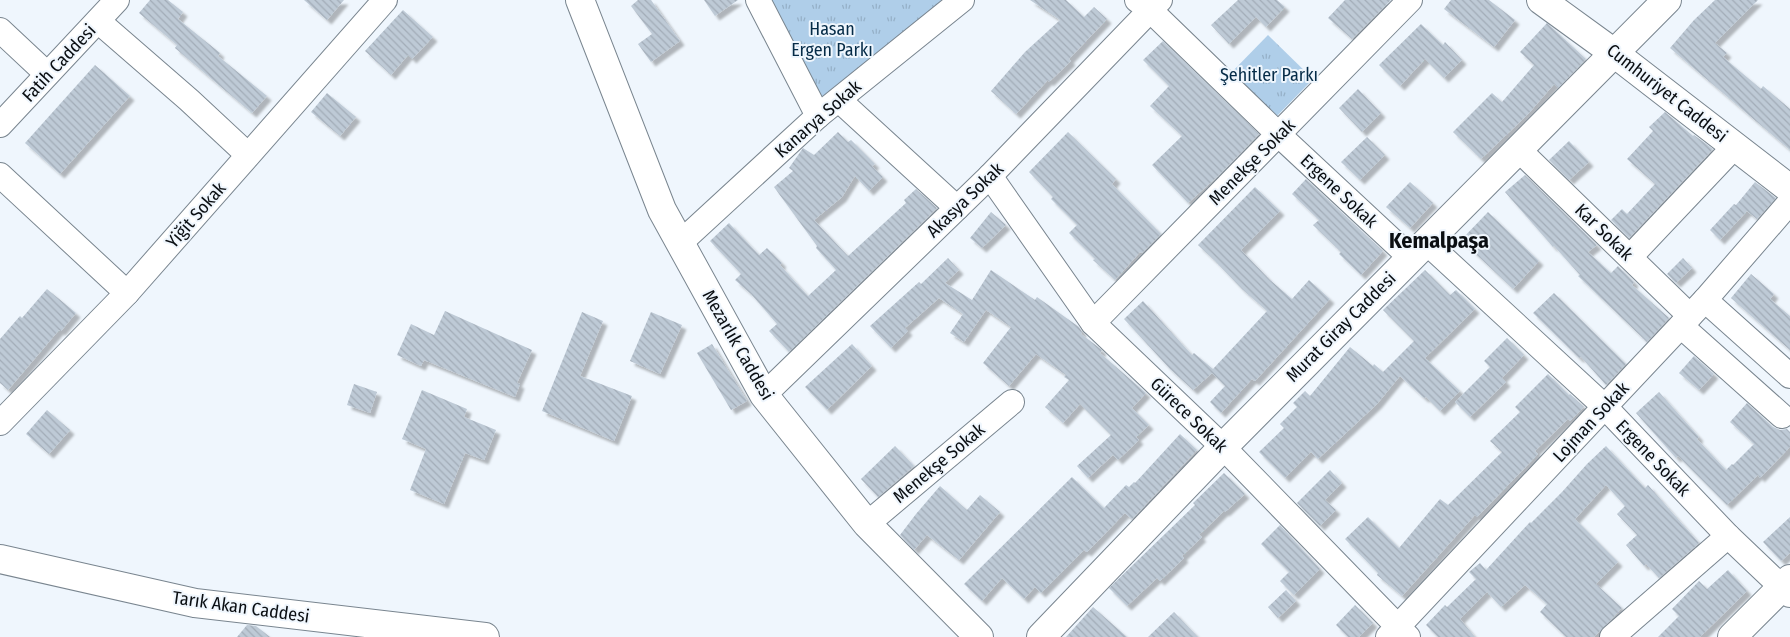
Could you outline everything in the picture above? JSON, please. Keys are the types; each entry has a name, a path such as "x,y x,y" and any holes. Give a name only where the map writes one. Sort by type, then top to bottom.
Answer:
{"main road":[{"name":"Mezarlık Caddesi","path":"580,0 662,210 764,395 867,524 979,637"},
{"name":"Cumhuriyet Caddesi","path":"1541,0 1614,52 1790,189"},
{"name":"Murat Giray Caddesi","path":"1041,637 1223,447 1667,0"},
{"name":"Tarık Akan Caddesi","path":"0,559 195,603 485,637"},
{"path":"1732,637 1787,587"}],"street":[{"name":"Fatih Caddesi","path":"0,125 117,0"},
{"name":"Yiğit Sokak","path":"0,423 127,293 385,0"},
{"path":"758,0 818,116"},
{"name":"Kanarya Sokak","path":"680,243 818,116 962,0"},
{"name":"Menekşe Sokak","path":"1093,322 1410,0"},
{"name":"Ergene Sokak","path":"1149,3 1279,135 1418,249 1605,407 1728,536 1787,587"},
{"name":"Akasya Sokak","path":"764,395 990,176 1149,3"},
{"path":"98,21 189,100 248,155"},
{"path":"0,30 47,74"},
{"path":"839,100 957,208"},
{"path":"1630,257 1735,146"},
{"name":"Kar Sokak","path":"1518,149 1692,314 1775,410 1790,380"},
{"path":"0,175 127,293"},
{"name":"Gürece Sokak","path":"990,176 1093,322 1223,447 1398,634"},
{"name":"Lojman Sokak","path":"1398,634 1692,314 1790,202"},
{"path":"1692,314 1790,376"},
{"name":"Menekşe Sokak","path":"867,524 1012,402"},
{"path":"1612,637 1728,536"}],"green space":[{"name":"Hasan Ergen Parkı","path":"767,0 948,0 823,96 818,96"},
{"name":"Şehitler Parkı","path":"1268,35 1313,79 1274,119 1229,75"}],"building":[{"path":"150,0 168,0 183,12 178,19 220,53 218,56 267,96 252,113 175,48 177,45 139,13"},
{"path":"304,0 344,0 327,20"},
{"path":"638,0 651,0 680,41 651,62 638,44 652,34 631,6"},
{"path":"704,0 738,0 715,16"},
{"path":"1030,0 1066,0 1084,17 1094,7 1107,19 1069,59 1071,61 1049,82 1048,80 1016,114 991,91 1025,52 1060,20"},
{"path":"1238,0 1277,0 1285,7 1266,27 1256,17 1229,44 1211,25"},
{"path":"1345,0 1391,0 1352,39 1328,18"},
{"path":"1451,0 1489,0 1515,20 1494,47 1444,9"},
{"path":"1715,0 1758,0 1715,43 1727,53 1723,57 1761,89 1763,86 1790,109 1790,150 1670,48 1694,20"},
{"path":"403,10 433,37 412,59 408,55 391,75 365,51"},
{"path":"1547,23 1586,59 1558,88 1554,84 1529,113 1481,159 1453,132 1492,93 1502,102 1534,65 1520,52"},
{"path":"1421,24 1443,45 1445,42 1462,60 1444,78 1425,59 1400,86 1379,65"},
{"path":"1163,41 1259,134 1218,176 1188,203 1152,165 1182,136 1150,106 1169,86 1143,60"},
{"path":"95,65 130,96 60,174 25,143"},
{"path":"1358,89 1381,113 1362,132 1339,108"},
{"path":"327,93 356,117 340,136 311,112"},
{"path":"1665,112 1693,136 1713,149 1629,238 1611,220 1622,209 1627,214 1655,184 1627,159 1653,131 1649,127"},
{"path":"838,132 848,142 851,140 875,164 872,166 883,177 869,191 855,176 842,197 814,220 848,256 906,203 904,200 916,189 937,208 789,352 769,331 777,324 751,294 735,280 741,274 710,241 729,223 759,255 767,248 782,263 780,265 808,296 836,270 816,248 817,246 774,187 793,171 789,168 803,148 814,155"},
{"path":"1068,132 1116,179 1112,184 1161,234 1142,253 1140,252 1115,280 1093,260 1095,259 1069,233 1077,225 1051,199 1053,197 1029,172"},
{"path":"1367,137 1385,155 1360,180 1341,162"},
{"path":"1569,141 1589,162 1569,180 1549,160"},
{"path":"1525,175 1597,245 1588,252 1611,273 1618,266 1634,282 1632,285 1669,318 1647,342 1578,276 1580,275 1505,192"},
{"path":"1306,179 1383,251 1361,275 1339,254 1341,252 1313,225 1319,220 1292,194"},
{"path":"1410,182 1433,203 1410,228 1386,207"},
{"path":"1755,182 1776,198 1757,219 1747,211 1720,240 1710,230 1734,204 1736,205"},
{"path":"1255,187 1280,211 1241,250 1270,280 1292,299 1309,280 1330,299 1255,381 1252,379 1221,413 1210,402 1225,386 1212,373 1193,390 1170,369 1124,319 1143,301 1192,355 1194,353 1213,369 1267,311 1198,245"},
{"path":"991,212 1006,225 982,248 970,238"},
{"path":"1488,212 1539,261 1513,289 1461,240"},
{"path":"948,258 959,270 945,283 972,300 991,270 1035,300 1037,297 1079,327 1082,332 1081,334 1102,350 1100,353 1146,393 1132,408 1149,425 1136,437 1139,440 1118,460 1113,455 1088,478 1077,466 1111,435 1080,404 1063,423 1045,407 1069,380 1064,377 1066,375 1036,354 1009,386 983,363 1011,327 986,310 964,342 950,333 963,314 939,298 905,328 908,331 891,348 870,326 919,282 921,284"},
{"path":"1683,258 1692,268 1676,283 1667,274"},
{"path":"1425,270 1450,295 1456,290 1475,309 1425,358 1460,391 1440,411 1400,376 1377,404 1318,459 1311,452 1285,478 1259,452 1284,428 1280,424 1297,407 1293,403 1305,391 1310,396 1350,347 1383,372 1414,341 1383,310"},
{"path":"1751,274 1774,294 1770,299 1790,316 1790,350 1731,298"},
{"path":"47,289 76,313 8,390 0,383 0,339 20,316 22,318"},
{"path":"1554,293 1626,364 1606,385 1581,357 1579,358 1533,313"},
{"path":"445,311 532,350 517,383 520,384 515,397 424,360 421,366 397,355 411,324 434,335"},
{"path":"582,312 603,321 580,376 632,396 614,441 542,411"},
{"path":"651,312 682,325 660,374 630,361"},
{"path":"1507,338 1524,355 1502,378 1506,382 1470,417 1455,402 1490,367 1484,361"},
{"path":"712,344 747,401 731,410 697,353"},
{"path":"852,344 872,366 827,410 805,387"},
{"path":"1694,356 1714,374 1699,390 1679,373"},
{"path":"1548,374 1584,407 1570,421 1568,419 1535,451 1538,454 1477,517 1475,515 1402,596 1377,575 1378,573 1345,539 1368,517 1399,548 1440,499 1448,505 1502,452 1490,441 1520,412 1515,407"},
{"path":"354,384 377,392 370,413 347,405"},
{"path":"422,390 467,409 464,417 496,430 484,460 465,453 444,504 410,490 426,449 402,439"},
{"path":"1659,392 1699,437 1697,439 1726,470 1754,444 1730,422 1747,403 1773,427 1780,430 1787,429 1790,432 1790,447 1760,478 1758,475 1727,505 1678,456 1676,458 1636,413"},
{"path":"47,410 70,430 49,454 26,434"},
{"path":"1180,434 1197,450 1132,519 1125,513 1087,552 1084,550 1041,593 1035,587 1024,599 1002,578 982,601 964,584 1072,477 1104,508 1126,485 1129,487 1135,483"},
{"path":"895,446 914,466 878,497 861,479"},
{"path":"1606,446 1645,488 1648,485 1699,543 1659,578 1646,564 1644,566 1626,545 1637,535 1617,514 1625,506 1606,485 1575,519 1618,562 1596,584 1622,608 1594,637 1566,637 1540,612 1547,604 1525,585 1501,607 1487,592 1460,619 1475,637 1438,637 1426,625 1445,605 1447,607 1476,579 1469,572 1480,563 1486,570 1530,522"},
{"path":"1330,470 1342,483 1325,500 1336,510 1320,526 1297,503"},
{"path":"1224,473 1245,494 1199,535 1202,537 1160,581 1157,578 1127,606 1109,588 1195,505 1193,503"},
{"path":"940,486 967,510 980,495 1000,512 959,560 927,535 914,550 900,535"},
{"path":"1790,517 1790,553 1781,561 1763,542"},
{"path":"1280,525 1320,569 1294,595 1280,581 1289,572 1261,544"},
{"path":"1728,570 1747,591 1700,637 1658,637 1679,616 1672,609 1699,581 1707,589"},
{"path":"1286,590 1296,601 1278,618 1268,607"},
{"path":"1355,605 1373,623 1359,637 1348,637 1336,625"},
{"path":"1093,607 1127,637 1066,637"},
{"path":"1174,612 1198,637 1148,637"},
{"path":"247,625 256,626 270,637 237,637"}],"district":[{"name":"Kemalpaşa","path":"1439,240"}]}
